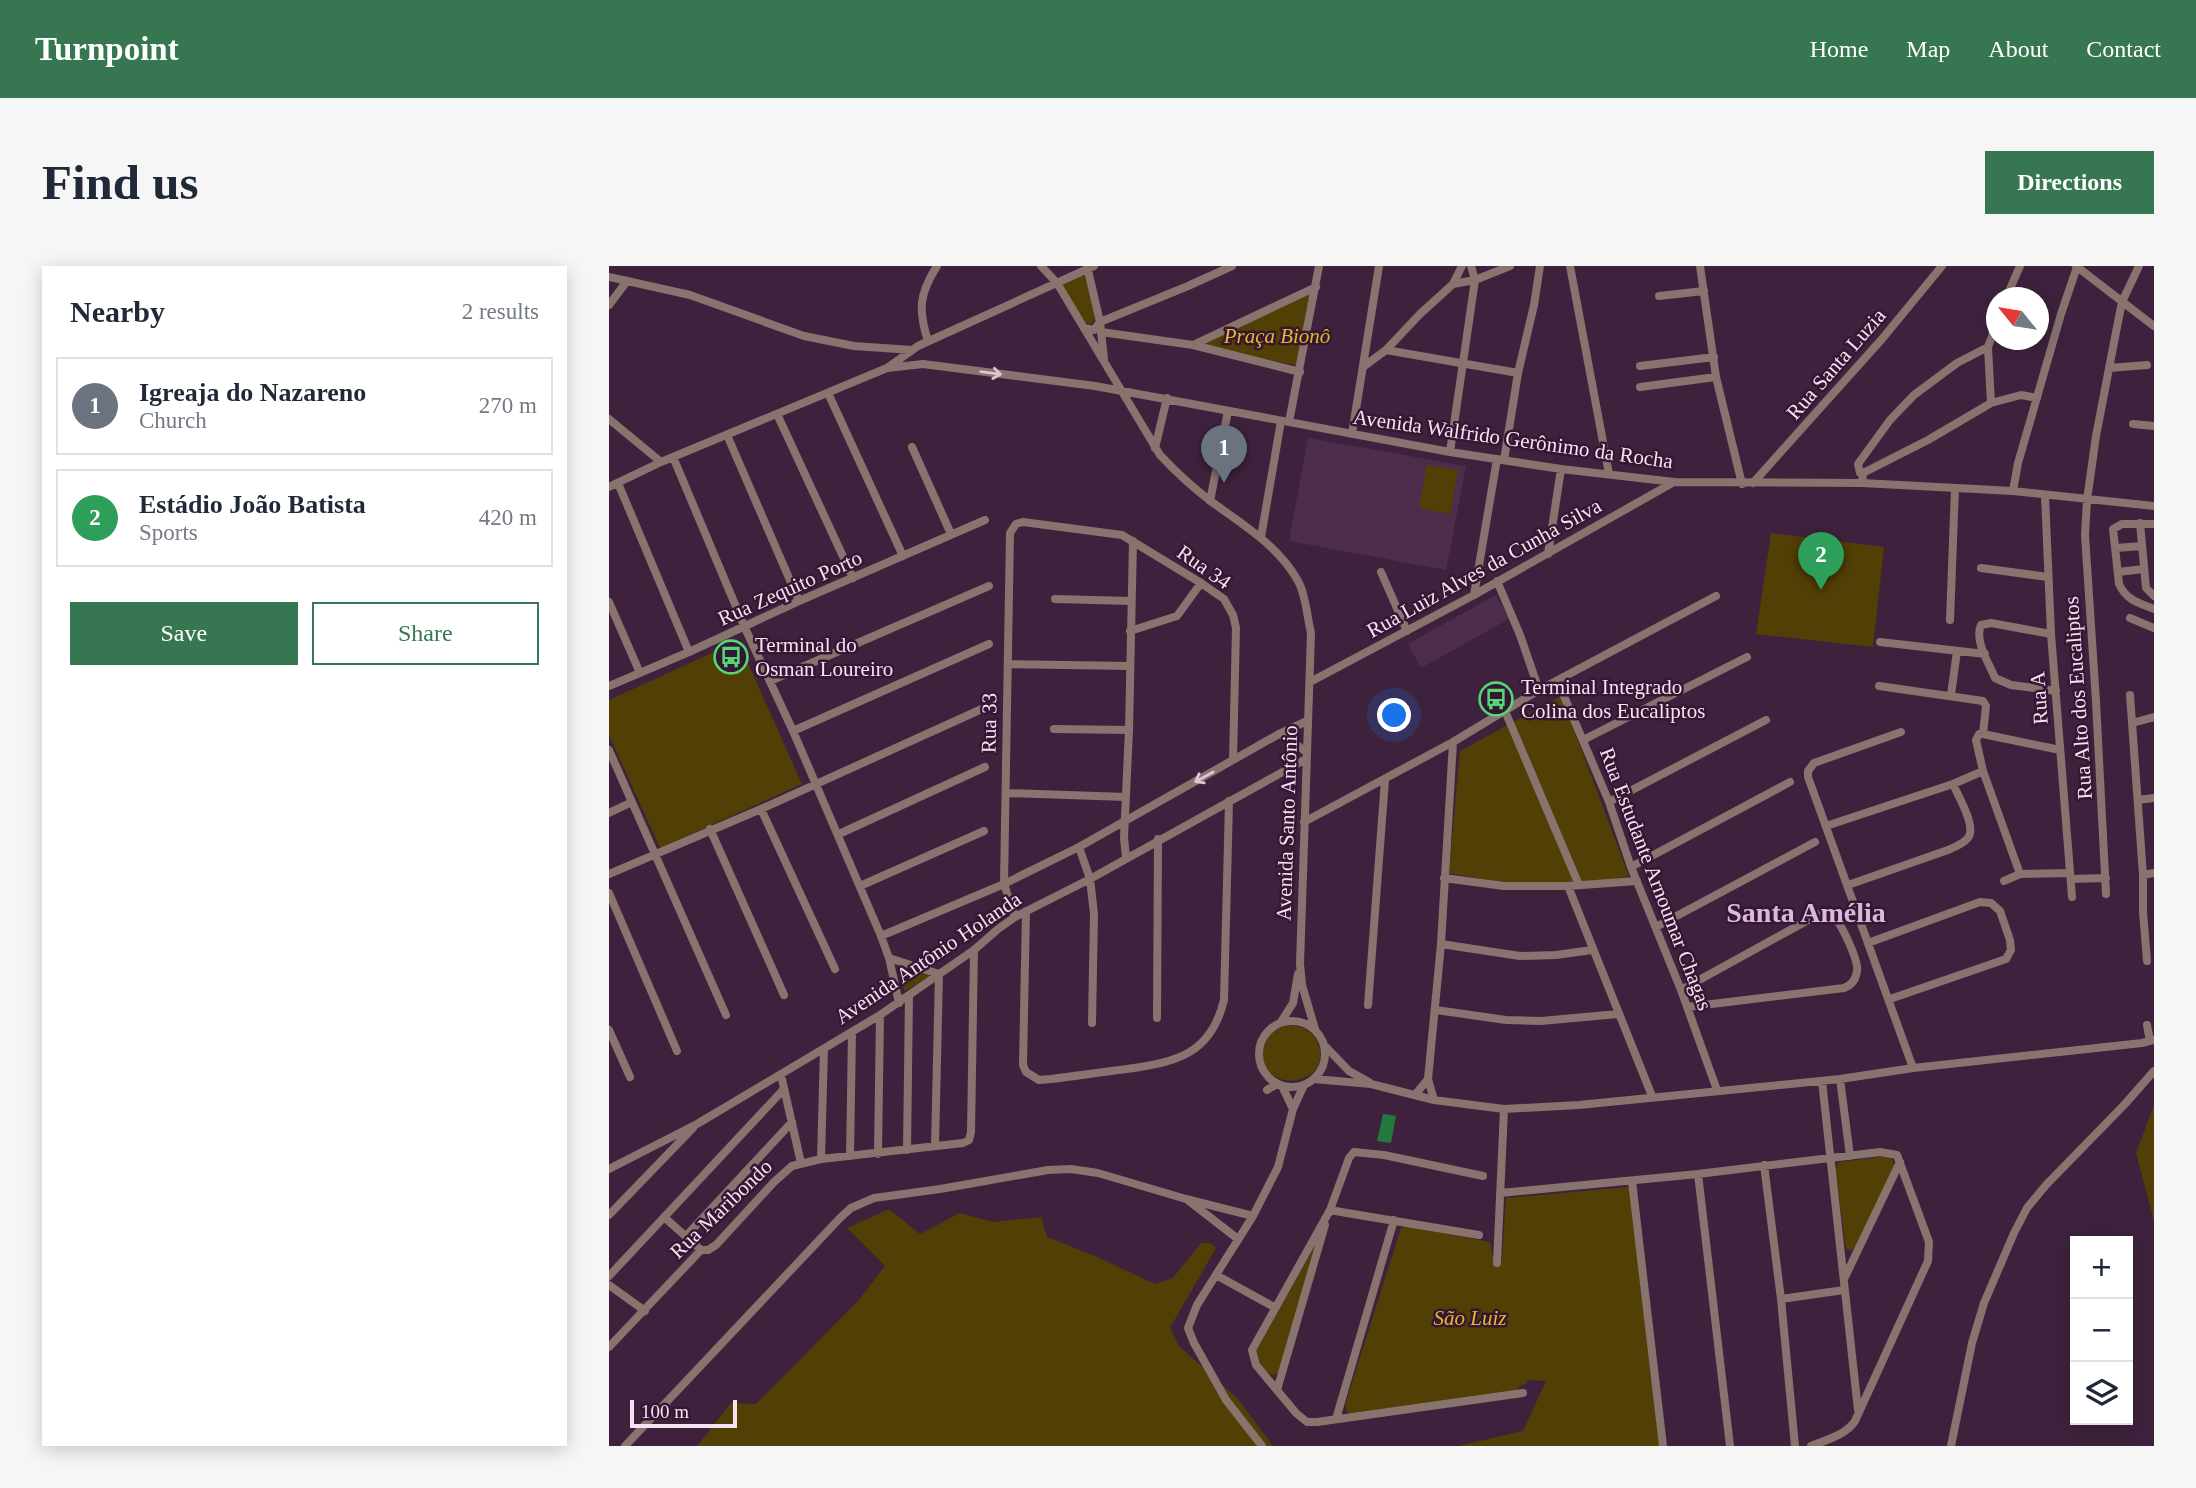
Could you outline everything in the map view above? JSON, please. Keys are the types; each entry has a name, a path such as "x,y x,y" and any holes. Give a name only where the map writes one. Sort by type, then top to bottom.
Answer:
{"street":[{"path":"928,341 921,310 923,293 937,266"},
{"name":"Avenida Santo Antônio","path":"1041,266 1057,284 1156,447 1178,473 1261,537 1289,566 1300,584 1311,633 1300,964 1302,985 1315,1029"},
{"path":"1084,328 1094,330 1100,322 1232,266"},
{"path":"1261,537 1285,421 1300,372 1319,266"},
{"path":"1352,434 1379,266"},
{"path":"1363,367 1386,350 1453,284 1462,266"},
{"path":"1450,452 1475,280 1471,266"},
{"path":"1453,284 1475,280 1510,266"},
{"path":"1474,595 1540,266"},
{"path":"1570,266 1609,474"},
{"path":"1700,266 1716,377 1742,484"},
{"name":"Rua Santa Luzia","path":"1753,483 1882,339 1943,266"},
{"path":"2011,287 2020,266"},
{"path":"2013,491 2018,463 2077,266 2154,326"},
{"name":"Rua Alto dos Eucaliptos","path":"2106,894 2085,536 2087,500 2122,302 2139,266"},
{"path":"609,487 661,462 887,368 928,341 1090,267 1104,362"},
{"path":"609,277 690,295 804,336 881,349 915,348"},
{"path":"609,305 627,281"},
{"path":"1192,345 1316,287"},
{"path":"1659,296 1704,291"},
{"path":"1121,313 1117,327 1122,335"},
{"path":"1101,332 1192,345 1300,372"},
{"path":"915,348 923,364"},
{"path":"1862,483 1860,461 1890,420 1915,395 1957,363 1986,348"},
{"path":"881,349 887,361 887,368"},
{"path":"1386,350 1518,373"},
{"path":"1988,350 1991,404"},
{"path":"1640,366 1714,357"},
{"name":"Avenida Walfrido Gerônimo da Rocha","path":"887,368 923,364 946,366 1064,387 1091,386 1450,452 1561,469 1674,482 1862,483 2013,491 2154,506"},
{"path":"2109,368 2147,365"},
{"path":"944,376 946,366"},
{"path":"1086,395 1091,386 1102,384 1112,374"},
{"path":"1640,387 1716,377"},
{"path":"828,393 904,556"},
{"path":"1132,409 1141,394"},
{"path":"1863,473 1991,404 2021,395 2037,398"},
{"path":"1156,447 1167,398"},
{"path":"1210,500 1228,411"},
{"path":"777,414 853,578"},
{"path":"609,419 661,462"},
{"path":"2133,424 2154,426"},
{"path":"727,435 799,601"},
{"path":"912,447 951,534"},
{"path":"673,457 744,628 839,834 889,958 899,1003"},
{"path":"1548,554 1561,469"},
{"name":"Rua Luiz Alves da Cunha Silva","path":"1310,682 1474,595 1674,482"},
{"path":"618,483 689,653"},
{"path":"1951,620 1955,488"},
{"name":"Rua A","path":"2045,496 2051,634 2072,897"},
{"name":"Rua Zequito Porto","path":"609,686 689,653 799,601 985,520"},
{"name":"Rua 34","path":"1012,527 1023,522 1122,535 1224,599 1233,615 1236,628 1233,760"},
{"path":"2140,523 2146,589 2154,596"},
{"path":"2154,524 2122,524 2113,529 2119,584 2127,598 2154,609"},
{"name":"Rua 33","path":"1012,527 1004,884 1015,917"},
{"path":"1126,858 1133,541"},
{"path":"2116,548 2142,546"},
{"path":"2144,559 2154,558"},
{"path":"1982,568 2049,577"},
{"path":"2118,572 2144,569"},
{"path":"1381,572 1407,631"},
{"path":"1497,581 1539,690"},
{"path":"1131,631 1177,616 1201,583"},
{"path":"770,681 989,586"},
{"path":"1304,821 1385,780 1539,690 1716,596"},
{"path":"1055,599 1131,601"},
{"path":"609,603 640,673"},
{"path":"2130,618 2154,628"},
{"path":"2051,634 1991,623 1981,625 1978,632 1995,678 2011,685 2056,691"},
{"path":"1879,642 1985,654"},
{"path":"793,731 989,644"},
{"path":"1951,695 1957,651"},
{"path":"1583,740 1747,657"},
{"path":"1008,664 1130,666"},
{"name":"Rua Estudante Arnoumar Chagas","path":"1558,681 1609,802 1631,867 1681,990 1717,1090"},
{"path":"1879,686 1983,701 1986,706 1979,737 1983,771 2019,874"},
{"path":"2130,695 2143,875 2143,912 2150,946 2147,961"},
{"path":"609,874 984,708"},
{"path":"1505,711 1579,885"},
{"path":"2132,723 2154,717"},
{"path":"1609,802 1766,720"},
{"path":"881,936 1004,884 1079,847 1279,734 1307,721"},
{"path":"1053,729 1129,730"},
{"path":"1901,732 1814,763 1808,776 1913,1069"},
{"path":"1279,734 1291,740 1306,756"},
{"path":"1979,737 2060,750"},
{"path":"1434,1100 1428,1079 1441,944 1453,742"},
{"path":"609,752 726,1015"},
{"name":"Avenida Antônio Holanda","path":"609,1169 697,1124 880,1015 974,950 1015,917 1090,879 1306,756"},
{"path":"839,834 985,767"},
{"path":"1826,826 1953,784 1983,771"},
{"path":"1368,1005 1385,780"},
{"path":"1631,867 1790,782"},
{"path":"1848,885 1960,845 1969,837 1969,819 1953,784"},
{"path":"1006,793 1126,797"},
{"path":"2138,800 2154,798"},
{"path":"1026,911 1023,1065 1026,1072 1039,1080 1162,1064 1182,1057 1196,1049 1209,1035 1219,1018 1224,1000 1229,801"},
{"path":"609,813 632,802"},
{"path":"761,809 835,969"},
{"path":"710,829 784,995"},
{"path":"860,886 984,831"},
{"path":"1157,1018 1159,839"},
{"path":"1656,928 1815,842"},
{"path":"1079,847 1090,879 1094,914 1092,1023"},
{"path":"2143,875 2154,873"},
{"path":"2004,881 2019,874 2106,878"},
{"path":"1444,878 1504,886 1568,886 1637,881"},
{"path":"1568,886 1652,1097"},
{"path":"609,893 677,1051"},
{"path":"1868,943 1980,902 1991,903 2000,911 2010,940 2011,950 2006,959 1890,999"},
{"path":"2143,912 2154,910"},
{"path":"1681,990 1821,913 1833,916 1840,922 1858,970 1853,981 1844,988 1687,1007"},
{"path":"1441,944 1520,956 1592,950"},
{"name":"Rua Maribondo","path":"609,1346 701,1250 708,1250 716,1245 792,1166 821,1159 878,1154 969,1140 974,950"},
{"path":"889,958 939,974 935,1146"},
{"name":"Avenida Santo Antônio","path":"1281,1022 1293,1003 1300,964"},
{"path":"907,1150 909,996"},
{"path":"1436,1010 1506,1020 1541,1021 1618,1014"},
{"path":"878,1154 880,1015"},
{"path":"1324,1045 1324,1063 1314,1079 1304,1085 1280,1085 1268,1078 1258,1058 1263,1036 1271,1027 1281,1022 1299,1021 1315,1029 1324,1045 1349,1070 1371,1084"},
{"path":"1314,1079 1371,1084 1434,1100 1504,1109 1579,1105 1840,1079 2152,1040 2147,1025"},
{"path":"609,1030 631,1077"},
{"path":"851,1156 852,1032"},
{"path":"821,1159 824,1049"},
{"path":"1951,1446 1972,1343 1987,1294 2027,1208 2154,1071"},
{"path":"781,1075 801,1163"},
{"path":"1415,1095 1428,1079"},
{"path":"1840,1079 1850,1156"},
{"path":"1822,1081 1859,1413"},
{"path":"1267,1090 1280,1085"},
{"path":"1280,1085 1293,1109"},
{"path":"1262,1446 1226,1400 1188,1328 1194,1312 1253,1216 1278,1167 1293,1109 1304,1085"},
{"path":"609,1276 784,1089"},
{"path":"1497,1263 1504,1109"},
{"path":"686,1236 792,1122"},
{"path":"609,1215 697,1124"},
{"path":"1277,1390 1330,1210 1349,1158 1354,1152 1384,1155 1483,1176"},
{"path":"1500,1194 1879,1152 1897,1155 1930,1250 1922,1276 1850,1429 1811,1446"},
{"path":"1844,1280 1900,1163"},
{"path":"1763,1165 1795,1446"},
{"path":"625,1446 851,1208 874,1198 1048,1170 1071,1169 1098,1172 1253,1216"},
{"path":"1698,1174 1730,1446"},
{"path":"1632,1181 1663,1446"},
{"path":"1186,1199 1238,1239"},
{"path":"1330,1210 1479,1235"},
{"path":"1330,1210 1252,1350 1256,1365 1296,1413 1307,1422 1523,1393"},
{"path":"664,1217 701,1250"},
{"path":"1336,1419 1394,1220"},
{"path":"1216,1275 1274,1307"},
{"path":"609,1285 645,1311"},
{"path":"1780,1298 1844,1290"}],"shaded area":[{"path":"1308,438 1466,466 1446,570 1289,541"},
{"path":"1496,595 1509,619 1421,668 1408,644"},
{"path":"1383,1114 1396,1116 1391,1143 1377,1141"}],"green space":[{"path":"1085,273 1095,319 1091,324 1083,322 1060,284"},
{"name":"Praça Bionô","path":"1312,293 1298,366 1198,345"},
{"path":"1427,465 1458,470 1450,514 1419,508"},
{"path":"1771,533 1884,547 1873,647 1756,634"},
{"path":"738,641 802,784 660,848 609,735 609,700"},
{"path":"1561,696 1629,876 1598,883 1502,883 1449,873 1460,751"},
{"path":"905,966 931,976 905,991 898,974"},
{"path":"1287,1025 1301,1027 1313,1034 1318,1043 1320,1058 1315,1070 1306,1077 1294,1080 1271,1074 1264,1063 1264,1048 1270,1033"},
{"path":"2154,1105 2154,1221 2136,1153"},
{"path":"1887,1156 1893,1160 1894,1166 1857,1247 1851,1251 1846,1249 1835,1168 1839,1162"},
{"name":"São Luiz","path":"1629,1187 1661,1446 1458,1446 1523,1431 1546,1381 1528,1380 1516,1391 1350,1414 1347,1411 1345,1405 1401,1228 1405,1226 1490,1242 1497,1263 1502,1261 1506,1198"},
{"path":"889,1209 920,1234 960,1213 993,1222 1041,1217 1047,1237 1155,1284 1173,1278 1201,1243 1210,1243 1216,1248 1170,1328 1179,1346 1238,1399 1273,1446 697,1446 731,1403 756,1404 858,1301 885,1266 847,1228"},
{"path":"1319,1239 1278,1374 1270,1374 1260,1365 1255,1353"}],"place":[{"name":"Igreaja do Nazareno","path":"1224,483"},
{"name":"Estádio João Batista","path":"1821,590"},
{"name":"Terminal do Osman Loureiro","path":"731,657"},
{"name":"Terminal Integrado Colina dos Eucaliptos","path":"1496,699"}],"district":[{"name":"Santa Amélia","path":"1806,912"}]}
